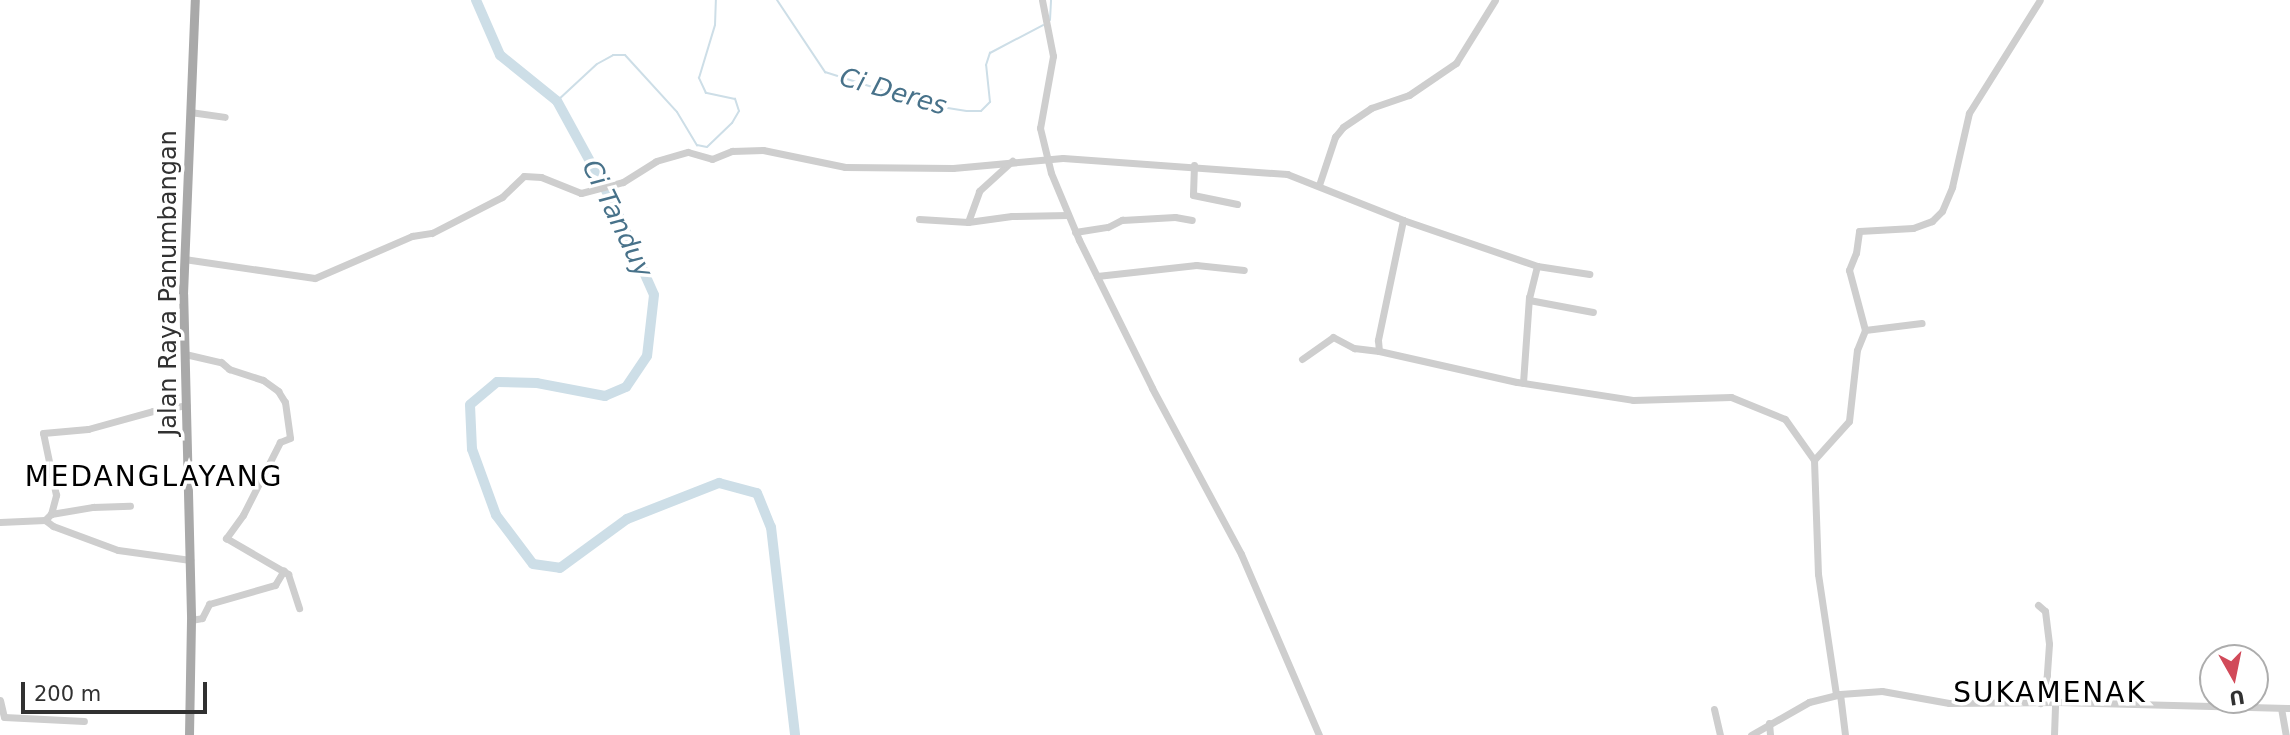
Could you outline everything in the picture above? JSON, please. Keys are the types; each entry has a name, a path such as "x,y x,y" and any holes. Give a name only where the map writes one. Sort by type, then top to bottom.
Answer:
{"main road":[{"name":"Jalan Raya Panumbangan","path":"189,735 191,620 184,260 195,0"}],"street":[{"path":"1042,0 1053,56 1040,128 1046,159 1075,232 1241,554 1320,735"},
{"path":"1319,185 1335,137 1343,127 1371,108 1409,95 1455,62 1495,0"},
{"path":"1814,460 1849,421 1857,350 1865,330 1849,270 1856,253 1859,231 1913,228 1933,221 1942,211 1952,187 1969,113 2040,0"},
{"path":"190,112 225,117"},
{"path":"184,260 315,278 412,236 432,233 502,197 524,176 541,177 581,193 623,182 656,161 688,152 712,159 732,151 763,150 845,167 953,168 1013,160 1046,159 1194,165 1276,172 1319,185 1403,220 1536,265 1589,274"},
{"path":"968,222 979,191 1013,160"},
{"path":"1194,165 1193,195 1237,204"},
{"path":"919,219 968,222 1012,216 1068,215"},
{"path":"1075,232 1128,219 1175,217 1192,220"},
{"path":"1379,351 1378,340 1403,220"},
{"path":"1097,276 1196,265 1244,270"},
{"path":"1523,383 1529,300 1536,265"},
{"path":"1529,300 1593,312"},
{"path":"1865,330 1922,323"},
{"path":"1301,359 1333,337 1353,348 1379,351 1523,383 1633,400 1731,397 1784,419 1814,460 1818,575 1844,735"},
{"path":"185,355 221,362 229,369 263,380 278,391 285,402 290,438 280,442 243,515 226,538 285,571 293,581 299,608"},
{"path":"186,405 88,429 42,433 56,495 48,517 52,526 118,550 190,560"},
{"path":"0,522 48,517 93,507 130,506"},
{"path":"191,620 202,618 209,604 275,585 285,571"},
{"path":"2038,605 2045,611 2049,644 2047,675 2040,703"},
{"path":"1751,735 1799,706 1838,695 1888,691 1935,702 2286,708 2286,735"},
{"path":"0,700 4,717 84,721"},
{"path":"2054,735 2055,702"},
{"path":"1714,709 1720,735"},
{"path":"1769,723 1770,735"}],"waterway":[{"name":"Ci Tanduy","path":"476,0 500,55 557,101 614,205 654,295 647,356 626,387 605,396 537,383 497,382 470,405 472,449 496,515 533,564 560,568 627,519 719,483 757,493 771,527 795,735"},
{"name":"Ci Deres","path":"557,101 597,64 613,55 625,55 677,112 697,145 707,147 732,123 739,111 735,99 706,93 699,78 715,25 716,0"},
{"name":"Ci Deres","path":"777,0 825,72 929,105 967,111 981,111 990,102 986,65 990,53 1043,25"},
{"name":"Ci Deres","path":"1050,20 1051,0"}],"district":[{"name":"MEDANGLAYANG","path":"154,477"},
{"name":"SUKAMENAK","path":"2050,693"}]}
